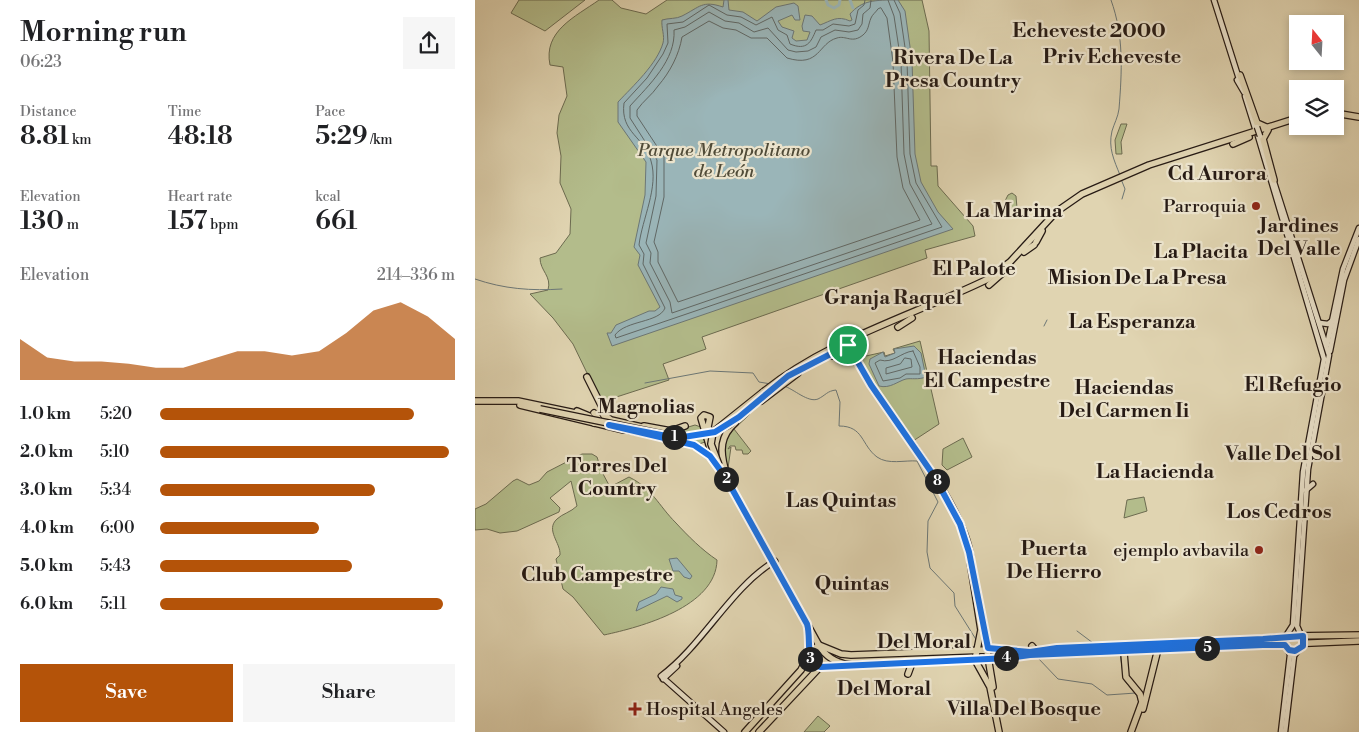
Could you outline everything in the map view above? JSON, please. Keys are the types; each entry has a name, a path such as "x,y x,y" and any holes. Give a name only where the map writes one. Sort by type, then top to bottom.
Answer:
{"main road":[{"path":"1215,0 1253,131 1259,136 1274,180"},
{"path":"1215,0 1253,131"},
{"path":"1238,78 1243,92"},
{"path":"1238,78 1257,123 1268,128"},
{"path":"1344,113 1359,115"},
{"path":"1234,135 1289,121"},
{"path":"1268,128 1263,139 1294,256 1302,268 1327,345"},
{"path":"1233,144 1253,131"},
{"path":"475,402 521,402 593,412 622,427 673,437 708,434 729,425 789,375 845,343 913,315 1000,275 1023,248 1066,204 1082,194 1253,131"},
{"path":"1259,136 1326,360"},
{"path":"1283,732 1291,656 1284,647 1284,637 1293,626 1303,472 1344,280 1359,228"},
{"path":"989,285 1034,241 1041,230"},
{"path":"1326,360 1327,345 1343,269 1357,240"},
{"path":"1023,248 1034,241"},
{"path":"718,465 711,444 713,432 763,392 836,347 913,315 1007,267"},
{"path":"892,319 913,315"},
{"path":"898,327 913,315"},
{"path":"1320,322 1327,324 1333,320"},
{"path":"869,329 881,327"},
{"path":"845,343 852,357 934,476 958,520 968,550 981,608 1001,732"},
{"path":"852,357 857,345"},
{"path":"832,356 852,357"},
{"path":"725,469 721,450 723,440 730,428 778,388 782,381 798,373 789,375"},
{"path":"587,377 610,422 671,431 685,426"},
{"path":"633,425 676,434 707,432 730,421 763,392"},
{"path":"506,396 590,423 694,445 709,454 718,465"},
{"path":"1298,631 1307,469 1318,401"},
{"path":"539,405 687,437"},
{"path":"539,405 593,412 610,422 646,434"},
{"path":"740,406 741,412 747,412"},
{"path":"706,443 711,441 708,427 709,416 704,415 701,418 706,443 751,521 773,565 816,634 827,648 831,659"},
{"path":"590,423 596,422 600,416"},
{"path":"708,427 725,469 790,598 819,645 831,659 852,665"},
{"path":"1306,490 1313,484"},
{"path":"726,732 662,677 670,673 752,579 773,565"},
{"path":"981,608 981,630 976,651 990,687 1001,732"},
{"path":"807,624 811,663 822,666 957,660 976,651"},
{"path":"1283,732 1292,668 1296,651 1303,644 1303,636 1298,631 1290,631"},
{"path":"1284,647 1303,644 1317,638 1359,635"},
{"path":"1207,648 1272,642 1284,637 1303,636 1317,638 1329,643 1359,641"},
{"path":"1250,637 1272,642 1296,651"},
{"path":"1189,645 1204,639"},
{"path":"946,661 934,660 933,656 949,651 988,653 999,651 1180,646 1259,639"},
{"path":"819,645 851,656 976,651 1009,658 1035,651 1084,644"},
{"path":"745,732 801,670 809,653 819,645"},
{"path":"1063,648 1120,648 1140,645 1180,646"},
{"path":"1189,645 1218,649"},
{"path":"1120,648 1127,677 1142,699 1142,707 1131,732"},
{"path":"976,651 993,682"},
{"path":"1009,651 1007,655 1009,658"},
{"path":"1135,732 1146,701 1157,652"},
{"path":"759,732 831,659"},
{"path":"957,660 968,663 983,672"},
{"path":"908,674 912,662"},
{"path":"670,673 710,718"}],"green space":[{"path":"519,0 585,0 545,31 511,13"},
{"name":"El Palote","path":"599,0 612,0 621,8 646,14 667,0 922,0 929,31 931,166 937,166 938,186 973,226 975,236 925,250 927,258 702,337 706,349 663,364 669,380 601,402 573,344 553,318 530,294 548,290 547,277 540,258 556,253 570,234 571,209 560,183 561,156 557,133 559,115 567,96 563,67 550,65 549,53 551,43 563,26"},
{"path":"1121,124 1127,124 1121,142 1122,154 1116,154 1115,140"},
{"path":"1012,193 1016,196 1017,208 1010,211 1003,205 1008,195"},
{"path":"920,341 939,424 913,441 857,358 884,352 885,356 895,353 893,349"},
{"path":"605,416 675,431 695,425 701,427 705,442 696,445"},
{"path":"734,429 751,451 748,454 743,454 742,450 736,450 735,446 730,446 728,449 731,447 728,468 724,452 725,444"},
{"path":"963,438 972,457 947,470 942,465 943,449"},
{"path":"582,454 592,454 597,457 610,487 629,477 644,487 685,533 717,560 713,576 704,590 691,602 656,620 604,635 573,597 563,589 556,559 560,555 560,550 553,532 554,523 559,517 577,506 571,481 550,498 560,508 559,512 517,531 500,533 487,529 475,530 475,509 486,504 513,481 517,479 529,485 539,481 547,472"},
{"path":"1144,497 1147,511 1124,518 1127,500"},
{"path":"818,716 830,726 824,732 804,732"}],"water":[{"name":"El Palote","path":"724,0 728,0 729,10 743,12 757,21 776,7 794,3 798,6 800,20 795,20 792,15 778,21 782,27 794,31 792,38 796,41 807,40 810,32 803,31 802,26 805,15 812,16 820,25 838,19 850,21 852,20 850,14 864,3 898,0 905,11 912,61 915,154 921,182 938,212 953,229 612,346 607,333 611,333 616,325 649,311 655,311 660,307 638,265 640,255 634,247 645,195 646,162 618,122 618,102 656,59 663,43 662,20 680,17 701,5 710,4 723,7"},
{"path":"914,346 921,353 926,377 906,379 887,386 879,386 869,364 870,359 883,352 885,357 895,353 894,349"},
{"path":"677,558 692,576 690,579 684,577 679,571 673,571 669,559"},
{"path":"661,587 673,589 675,595 682,597 682,599 677,602 667,596 636,611 639,602 656,594"}],"waterway":[{"path":"826,0 828,5 834,8 839,5 840,0"},
{"path":"850,0 853,8"},
{"path":"1111,0 1118,27 1121,54 1119,109 1112,131 1111,143 1112,154 1120,175"},
{"path":"1121,179 1125,189 1122,199"},
{"path":"475,279 496,285 518,288 539,290 562,289"},
{"path":"1044,326 1047,320"},
{"path":"645,383 710,371 753,373 759,382 771,384"},
{"path":"784,386 814,400 836,390 840,402 839,426 853,429 872,452 881,459 891,462 917,461 938,502 928,521 927,552 930,568 954,593 955,606 977,641"},
{"path":"1077,631 1093,643 1117,643"},
{"path":"988,644 1029,649"},
{"path":"1120,653 1124,680 1137,696 1139,703"},
{"path":"1037,657 1058,679 1092,684 1107,695 1136,693"},
{"path":"1131,724 1134,716"}],"place":[{"name":"Parroquia","path":"1256,206"},
{"name":"ejemplo avbavila","path":"1259,550"},
{"name":"Hospital Angeles","path":"635,709"}],"district":[{"name":"Echeveste 2000","path":"1089,30"},
{"name":"Priv Echeveste","path":"1112,56"},
{"name":"Rivera De La Presa Country","path":"953,68"},
{"name":"Cd Aurora","path":"1217,173"},
{"name":"La Marina","path":"1014,210"},
{"name":"Jardines Del Valle","path":"1299,236"},
{"name":"La Placita","path":"1201,251"},
{"name":"El Palote","path":"974,268"},
{"name":"Mision De La Presa","path":"1137,277"},
{"name":"Granja Raquel","path":"893,297"},
{"name":"La Esperanza","path":"1132,321"},
{"name":"Haciendas El Campestre","path":"987,368"},
{"name":"El Refugio","path":"1293,384"},
{"name":"Haciendas Del Carmen Ii","path":"1124,398"},
{"name":"Magnolias","path":"646,406"},
{"name":"Valle Del Sol","path":"1283,453"},
{"name":"La Hacienda","path":"1155,471"},
{"name":"Torres Del Country","path":"617,476"},
{"name":"Las Quintas","path":"841,500"},
{"name":"Los Cedros","path":"1279,511"},
{"name":"Puerta De Hierro","path":"1054,560"},
{"name":"Club Campestre","path":"597,574"},
{"name":"Quintas","path":"852,583"},
{"name":"Del Moral","path":"924,641"},
{"name":"Del Moral","path":"884,688"},
{"name":"Villa Del Bosque","path":"1024,708"}],"route":[{"path":"848,345 871,385 934,476 960,524 965,535 971,560 986,647 989,649 1037,652 1057,648 1263,639 1287,636 1303,636 1303,646 1295,651 1289,650 1285,645 1263,645 1030,655 1009,658 821,667 814,665 809,658 810,641 807,624 726,478 712,457 691,443 609,425 677,438 715,432 729,425 788,376 848,345"}],"park label":[{"name":"Parque Metropolitano de León","path":"724,160"}]}
